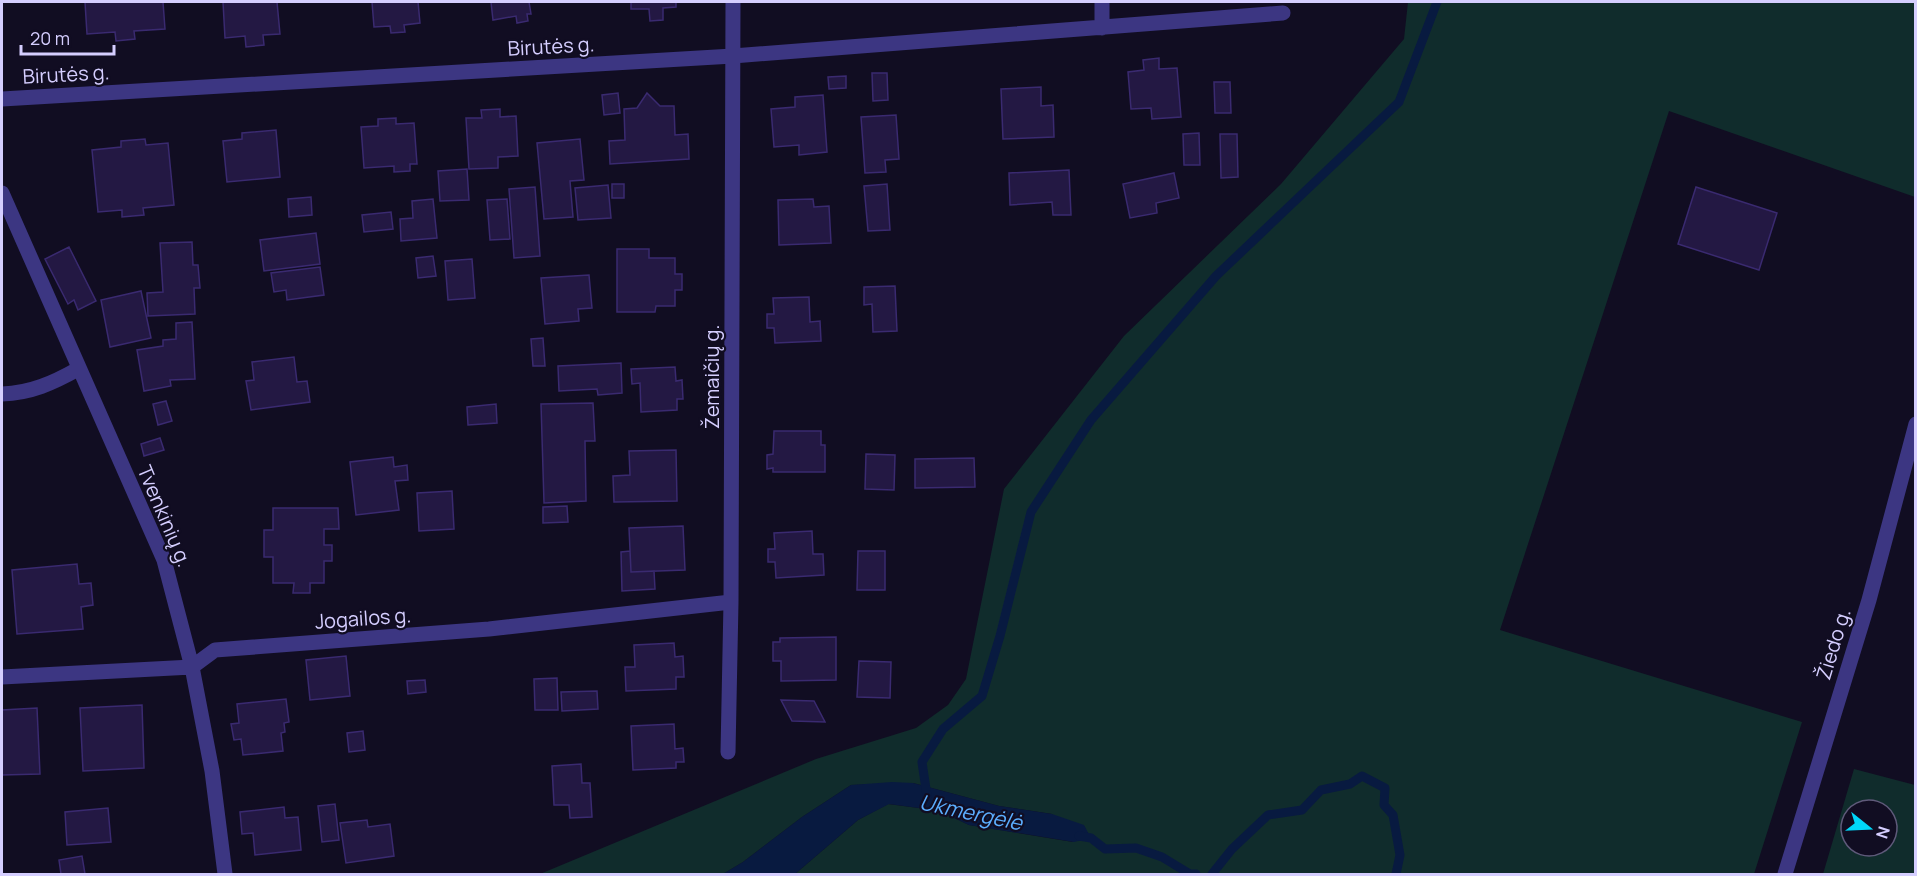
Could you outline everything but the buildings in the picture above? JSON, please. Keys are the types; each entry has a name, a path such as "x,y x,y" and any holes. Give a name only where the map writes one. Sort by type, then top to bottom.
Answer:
{"street":[{"name":"Žemaičių g.","path":"728,752 731,602 733,2"},
{"path":"1102,2 1102,28"},
{"name":"Birutės g.","path":"2,99 733,56 1283,13"},
{"name":"Tvenkinių g.","path":"2,193 164,560 192,666 212,771 225,874"},
{"path":"2,394 17,393 52,384 78,369"},
{"name":"Žiedo g.","path":"1785,874 1869,600 1916,424"},
{"name":"Jogailos g.","path":"2,677 192,666 214,650 489,629 731,602"}],"green space":[{"path":"1408,2 1915,2 1915,197 1669,111 1500,630 1802,722 1754,874 795,874 858,820 888,804 948,815 969,825 1073,842 1052,814 999,806 913,783 851,785 723,874 540,874 816,759 916,728 948,705 966,679 1004,489 1124,336 1281,184 1404,39"},
{"path":"1854,769 1915,785 1915,874 1823,874 1839,820 1839,858 1899,858 1899,798 1845,798"}],"water":[{"path":"913,783 999,806 1052,814 1084,825 1091,838 1074,842 969,825 948,815 889,804 858,820 795,874 723,874 851,785"}],"waterway":[{"path":"927,796 922,762 943,729 982,696 1000,636 1031,512 1091,420 1216,276 1399,102 1437,2"},
{"name":"Ukmergėlė","path":"1212,874 1232,849 1268,815 1302,810 1321,790 1350,784 1362,776 1385,788 1384,805 1393,815 1400,855 1396,874"},
{"name":"Ukmergėlė","path":"1079,836 1091,838 1105,849 1136,848 1162,857 1190,874 1196,874"}]}
